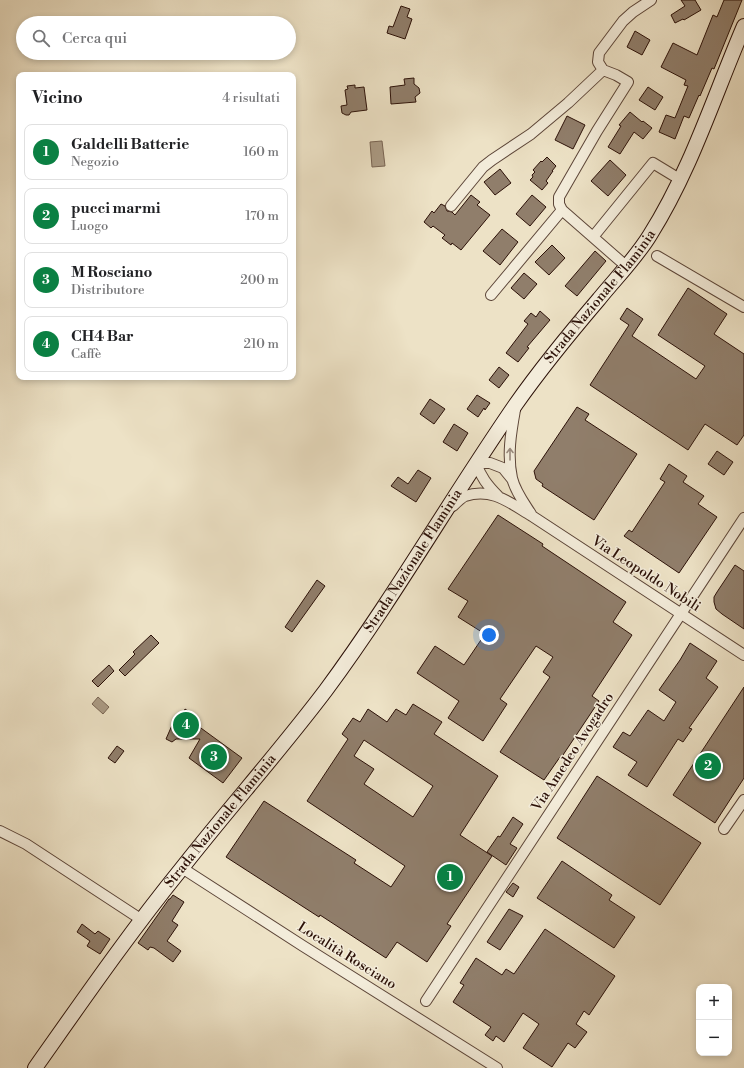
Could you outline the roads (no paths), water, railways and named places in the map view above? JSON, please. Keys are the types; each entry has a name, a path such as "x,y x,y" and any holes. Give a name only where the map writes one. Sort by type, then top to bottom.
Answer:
{"main road":[{"name":"Strada Nazionale Flaminia","path":"35,1068 112,959 182,868 326,690 398,586 476,463 553,353 648,239 668,205 687,167 743,32"}],"street":[{"path":"626,266 562,210 559,204 559,197 597,131 628,82 603,70 598,62 599,53 623,21 651,0"},
{"path":"451,206 483,167 531,134 568,103 603,70"},
{"path":"593,237 653,163 681,180"},
{"path":"491,295 562,210"},
{"path":"657,256 744,307"},
{"name":"Via Leopoldo Nobili","path":"516,405 511,429 509,455 512,479 520,498 532,516"},
{"name":"Via Leopoldo Nobili","path":"512,479 503,468 490,463 476,463 480,474 488,486 498,496 532,516 744,655"},
{"name":"Via Leopoldo Nobili","path":"446,511 464,497 480,493 498,496"},
{"name":"Via Amedeo Avogadro","path":"426,1001 744,518"},
{"path":"724,829 744,800"},
{"path":"0,831 26,844 142,920"},
{"name":"Località Rosciano","path":"182,868 497,1068"}],"place":[{"name":"CH4 Bar","path":"186,725"},
{"name":"M Rosciano","path":"214,757"},
{"name":"pucci marmi","path":"708,766"},
{"name":"Galdelli Batterie","path":"450,877"}]}
